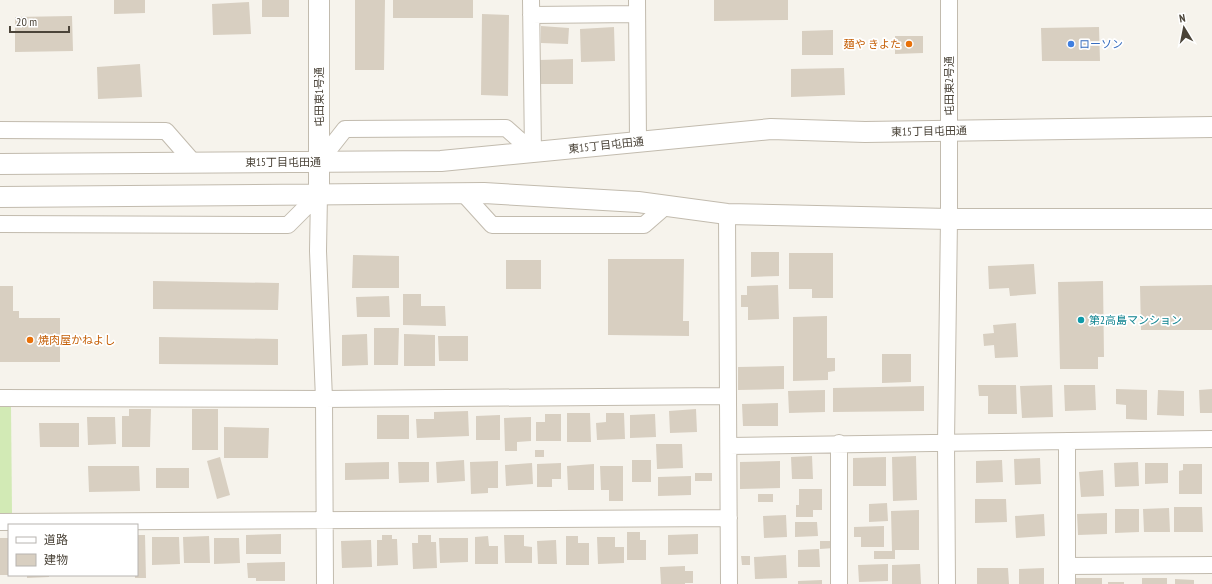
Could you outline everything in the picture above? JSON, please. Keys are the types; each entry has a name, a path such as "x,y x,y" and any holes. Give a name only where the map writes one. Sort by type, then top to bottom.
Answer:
{"street":[{"name":"屯田東1号通","path":"319,0 319,194"},
{"name":"屯田東2号通","path":"947,584 946,443 949,219 949,0"},
{"path":"533,152 531,7 637,7 638,142"},
{"name":"東15丁目屯田通","path":"0,164 441,161 771,129 865,132 1212,127"},
{"path":"319,162 345,129 506,128 533,152"},
{"path":"0,130 166,131 194,163"},
{"path":"462,193 492,225 644,224 667,205"},
{"path":"0,198 484,193 667,205 727,214 949,219 1212,219"},
{"path":"0,224 288,225 319,194"},
{"path":"319,194 318,251 324,399 325,584"},
{"path":"727,214 729,584"},
{"path":"0,398 324,399 727,396"},
{"path":"729,446 839,443 1212,439"},
{"path":"1067,441 1067,584"},
{"path":"839,443 839,584"},
{"path":"0,522 729,518"},
{"path":"1067,566 1212,565"}],"green space":[{"path":"11,406 12,513 0,513 0,407"}],"building":[{"path":"114,0 145,0 145,13 114,14"},
{"path":"262,0 289,0 289,17 262,17"},
{"path":"355,0 385,0 384,70 355,70"},
{"path":"393,0 473,0 473,18 393,18"},
{"path":"714,0 788,0 788,20 714,21"},
{"path":"249,2 251,34 213,35 212,4"},
{"path":"482,14 509,15 508,96 481,95"},
{"path":"72,16 73,51 15,52 15,17"},
{"path":"541,26 569,28 568,44 541,43"},
{"path":"614,27 615,61 581,62 580,29"},
{"name":"ローソン","path":"1099,27 1100,61 1042,61 1041,28"},
{"path":"833,30 833,55 802,55 802,31"},
{"path":"895,36 923,36 923,53 895,54"},
{"path":"573,59 573,84 540,84 539,60"},
{"path":"140,64 142,97 98,99 97,67"},
{"path":"844,68 845,95 791,97 791,69"},
{"path":"751,252 779,252 779,276 751,277"},
{"path":"789,253 833,253 833,298 812,298 812,289 789,289"},
{"path":"353,255 399,256 399,288 352,288"},
{"path":"608,259 684,259 683,321 689,321 689,336 608,335"},
{"path":"506,260 541,260 541,289 506,289"},
{"path":"1034,264 1036,294 1010,296 1009,288 989,289 988,266"},
{"path":"153,281 279,283 278,310 153,309"},
{"name":"第2高島マンション","path":"1103,281 1104,357 1098,357 1098,369 1060,369 1058,282"},
{"path":"778,285 779,319 748,320 748,307 741,307 741,295 747,295 747,286"},
{"path":"1212,285 1212,330 1141,330 1140,286"},
{"name":"焼肉屋かねよし","path":"0,286 13,286 13,311 19,311 19,318 60,318 60,362 0,362"},
{"path":"403,294 421,294 421,306 445,306 446,326 403,325"},
{"path":"389,296 390,317 357,317 356,297"},
{"path":"827,316 827,358 835,358 835,371 828,372 828,380 793,381 793,317"},
{"path":"1016,323 1018,357 995,358 994,345 984,346 983,334 994,333 993,325"},
{"path":"374,328 399,328 398,365 374,365"},
{"path":"367,334 368,365 342,366 342,335"},
{"path":"404,334 435,335 435,366 404,366"},
{"path":"438,336 468,336 468,361 439,361"},
{"path":"159,337 278,339 278,365 159,364"},
{"path":"882,354 911,354 911,382 882,383"},
{"path":"784,366 784,389 738,390 738,367"},
{"path":"978,385 1016,385 1017,414 988,414 988,396 979,396"},
{"path":"1052,385 1053,417 1022,418 1020,386"},
{"path":"1064,385 1095,385 1096,410 1065,411"},
{"path":"924,386 924,411 833,412 833,388"},
{"path":"1116,389 1147,390 1147,420 1126,419 1126,405 1116,404"},
{"path":"1212,389 1212,413 1200,413 1199,390"},
{"path":"825,390 825,412 789,413 788,391"},
{"path":"1158,390 1184,391 1184,416 1157,415"},
{"path":"778,403 778,426 743,426 742,404"},
{"path":"129,409 151,409 150,447 122,447 122,416 129,416"},
{"path":"192,409 218,409 218,450 192,450"},
{"path":"696,409 697,432 670,433 669,411"},
{"path":"468,411 469,436 417,438 416,419 434,419 434,412"},
{"path":"567,413 590,413 591,442 567,442"},
{"path":"606,413 624,413 625,439 597,440 596,423 606,422"},
{"path":"545,414 561,414 561,441 536,441 536,422 545,422"},
{"path":"655,414 656,437 630,438 630,415"},
{"path":"377,415 409,415 409,439 377,439"},
{"path":"500,415 500,440 476,440 476,416"},
{"path":"87,417 115,417 116,444 88,445"},
{"path":"531,417 531,441 517,442 517,451 505,451 504,418"},
{"path":"39,423 79,423 79,447 40,447"},
{"path":"224,427 269,428 268,458 224,458"},
{"path":"656,444 682,444 683,468 657,469"},
{"path":"535,450 544,450 544,457 535,457"},
{"path":"812,456 813,479 792,479 791,457"},
{"path":"916,456 917,500 893,501 892,457"},
{"path":"220,457 230,495 217,499 207,461"},
{"path":"886,457 886,486 853,486 853,458"},
{"path":"1040,458 1041,484 1015,485 1014,459"},
{"path":"464,460 465,481 437,483 436,462"},
{"path":"632,460 651,460 651,482 632,482"},
{"path":"1002,460 1003,482 976,483 976,461"},
{"path":"498,461 498,488 488,488 488,493 471,494 470,462"},
{"path":"780,461 780,488 740,489 740,462"},
{"path":"389,462 389,479 345,480 345,463"},
{"path":"398,462 429,462 429,482 399,483"},
{"path":"1138,462 1139,486 1115,487 1114,463"},
{"path":"532,463 533,484 506,486 505,465"},
{"path":"561,463 561,479 552,479 552,487 537,487 537,464"},
{"path":"1145,463 1168,463 1168,483 1145,484"},
{"path":"594,464 594,490 568,490 567,466"},
{"path":"1183,464 1202,464 1202,494 1179,494 1179,471 1183,470"},
{"path":"88,466 139,466 140,491 89,492"},
{"path":"600,466 623,466 623,501 609,501 609,490 601,490"},
{"path":"156,468 189,468 189,488 156,488"},
{"path":"1103,470 1104,496 1081,497 1079,472"},
{"path":"695,473 712,473 712,481 695,481"},
{"path":"691,476 691,495 658,496 658,477"},
{"path":"799,489 822,489 822,510 813,510 813,517 796,517 796,505 799,505"},
{"path":"758,494 773,494 773,502 758,502"},
{"path":"975,499 1006,499 1007,522 975,523"},
{"path":"887,503 888,521 869,522 869,504"},
{"path":"1174,507 1202,507 1203,532 1174,532"},
{"path":"1169,508 1170,532 1144,532 1143,509"},
{"path":"1115,509 1139,509 1139,532 1115,533"},
{"path":"919,510 919,550 895,550 895,559 874,559 874,551 892,551 891,511"},
{"path":"1107,513 1107,534 1078,535 1077,514"},
{"path":"1044,514 1045,536 1016,538 1015,516"},
{"path":"786,515 787,537 764,538 763,516"},
{"path":"795,522 817,522 818,536 795,537"},
{"path":"884,526 884,547 861,547 861,537 854,537 854,527"},
{"path":"627,532 640,532 640,540 646,540 646,560 627,560"},
{"path":"281,534 281,554 246,554 246,535"},
{"path":"698,534 698,554 668,555 668,535"},
{"path":"138,535 145,535 146,578 135,578 135,576 138,576"},
{"path":"382,535 392,535 392,539 397,539 398,565 377,566 377,540 382,540"},
{"path":"418,535 431,535 431,542 436,542 437,568 413,569 412,543 418,543"},
{"path":"504,535 524,535 524,546 532,547 532,563 505,563"},
{"path":"209,536 210,563 184,563 183,537"},
{"path":"488,536 489,546 498,546 498,564 475,564 475,537"},
{"path":"566,536 578,536 578,543 589,543 589,565 566,565"},
{"path":"152,537 179,537 180,564 152,565"},
{"path":"597,537 615,537 615,547 624,547 624,563 598,564"},
{"path":"0,538 8,538 8,575 0,575"},
{"path":"214,538 239,538 240,563 214,564"},
{"path":"439,538 468,538 468,562 440,563"},
{"path":"371,540 372,567 342,568 341,541"},
{"path":"556,540 557,564 538,564 537,541"},
{"path":"820,541 834,541 834,548 820,549"},
{"path":"819,549 820,567 798,567 798,550"},
{"path":"786,555 787,578 755,579 754,557"},
{"path":"741,556 750,556 750,565 742,565"},
{"path":"285,562 285,581 256,581 256,578 248,578 247,563"},
{"path":"888,564 888,581 859,582 858,565"},
{"path":"920,564 921,584 892,584 892,565"},
{"path":"685,566 685,571 693,571 693,583 661,584 660,567"},
{"path":"977,568 1008,568 1009,584 977,584"},
{"path":"1044,568 1044,584 1019,584 1019,569"},
{"path":"27,576 49,576 49,577 27,578"},
{"path":"1076,578 1102,578 1102,584 1076,584"},
{"path":"1142,578 1167,578 1167,584 1142,584"},
{"path":"1175,579 1194,580 1194,584 1175,584"},
{"path":"822,580 822,584 798,584 798,581"},
{"path":"1108,582 1124,582 1124,584 1108,584"}],"place":[{"name":"麺や きよた","path":"909,44"},
{"name":"ローソン","path":"1071,44"},
{"name":"第2高島マンション","path":"1081,320"},
{"name":"焼肉屋かねよし","path":"30,340"}]}
